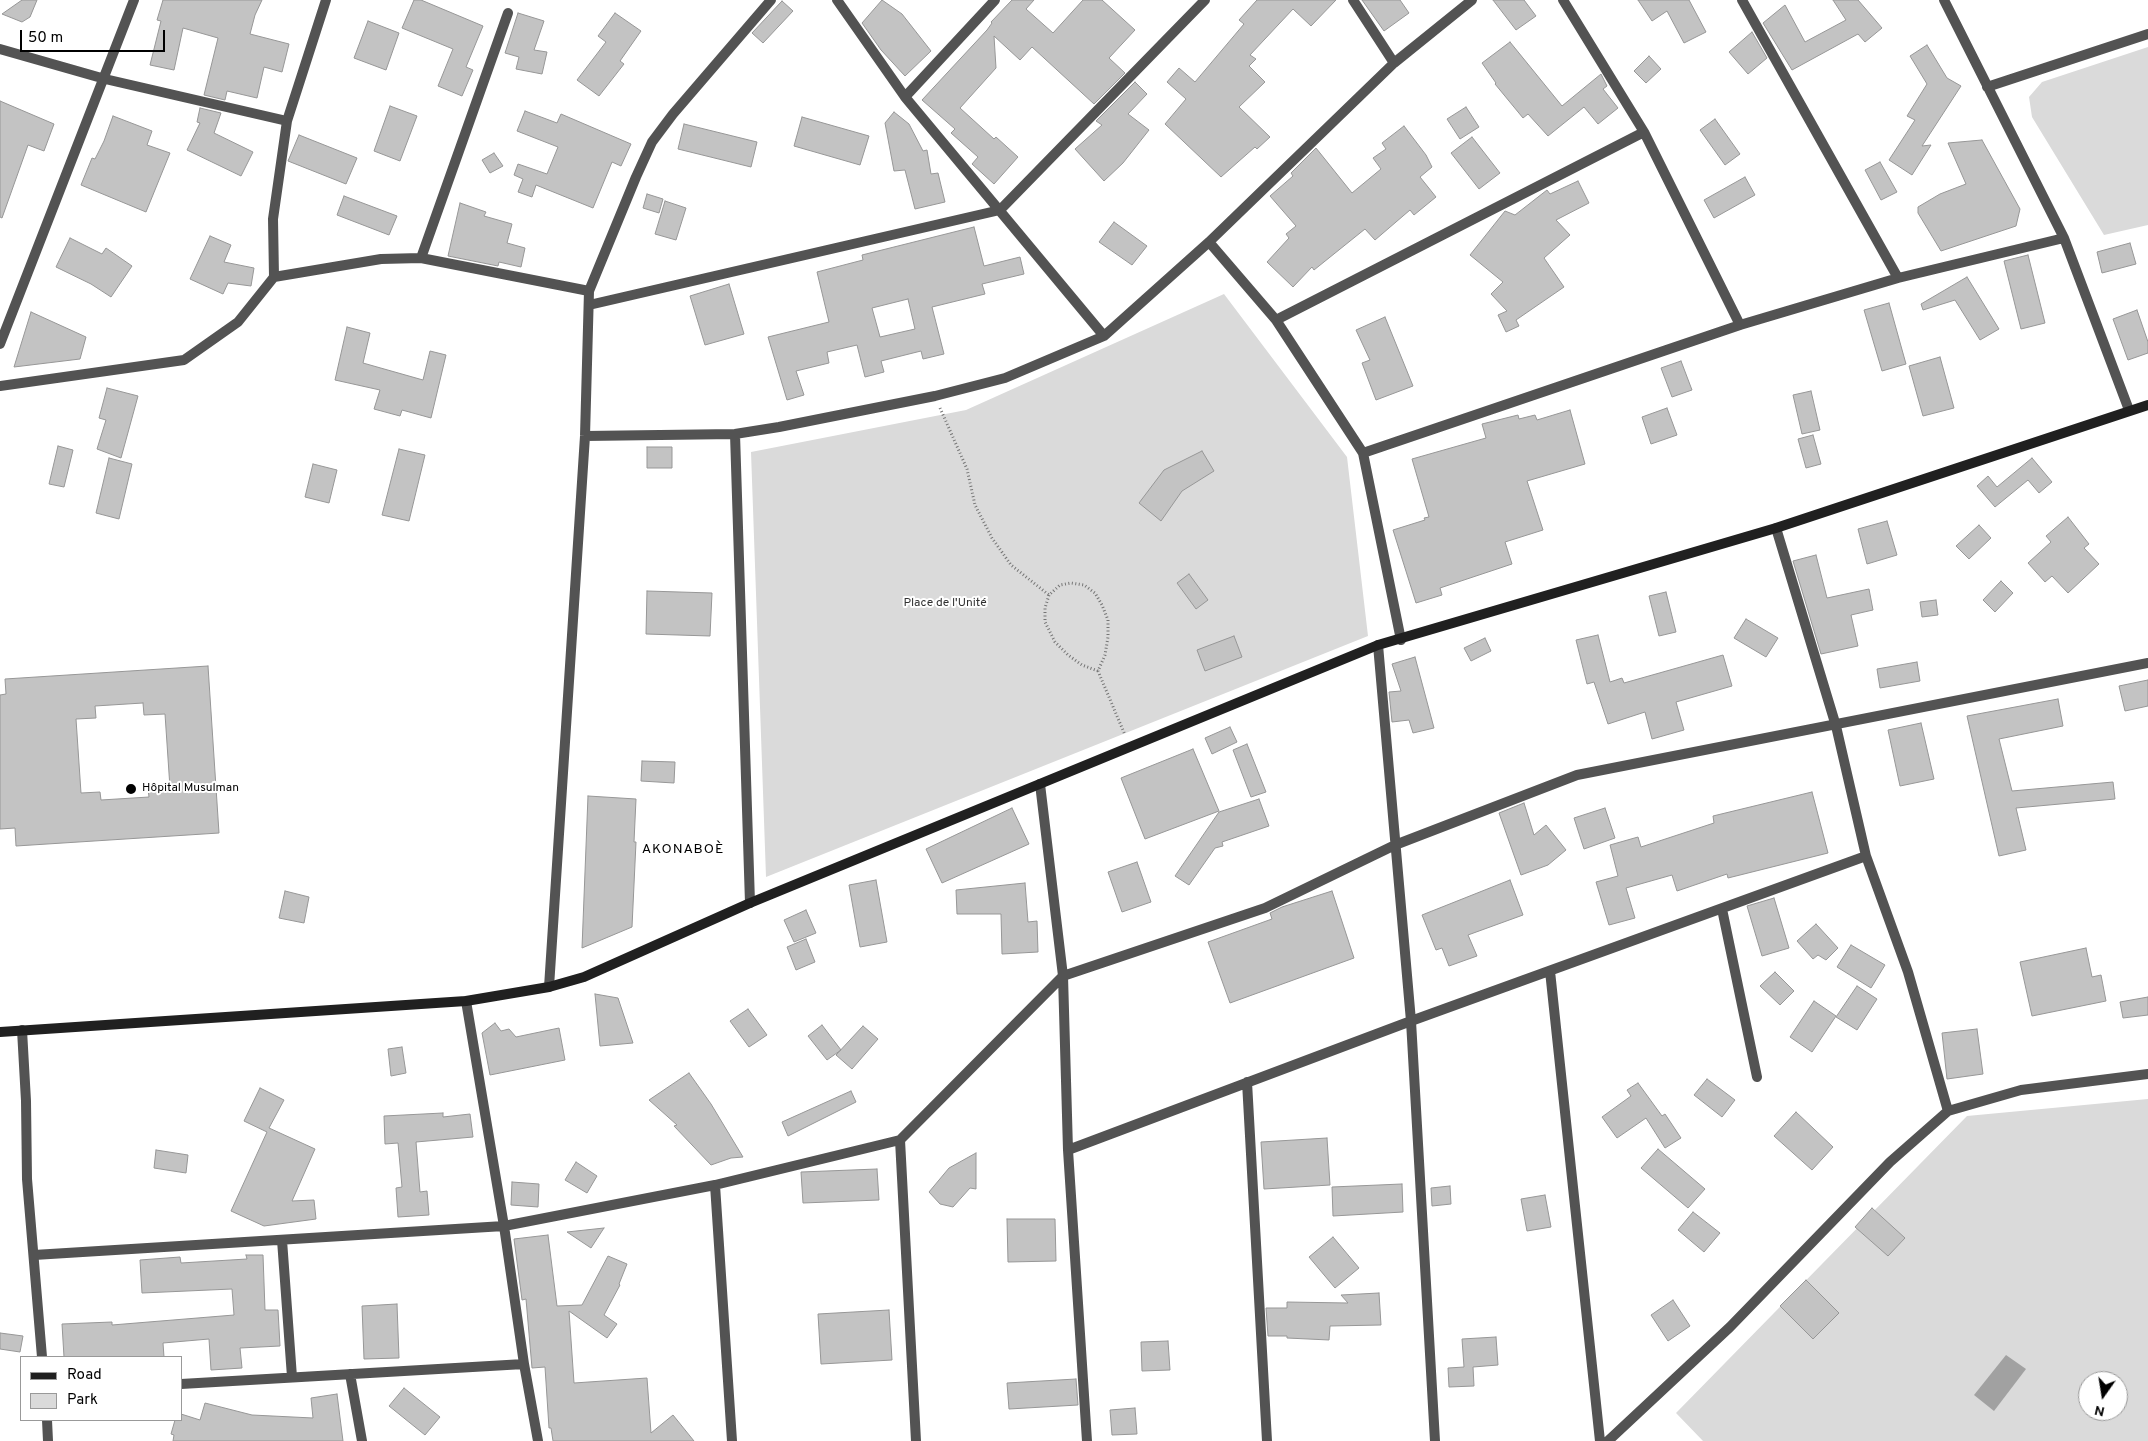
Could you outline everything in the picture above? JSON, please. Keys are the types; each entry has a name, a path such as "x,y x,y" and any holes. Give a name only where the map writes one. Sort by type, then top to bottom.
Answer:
{"street":[{"path":"0,344 105,79 134,0"},
{"path":"0,386 184,360 238,322 274,277 273,219 287,121 326,0"},
{"path":"549,987 585,436 589,291 652,142 673,114 771,0"},
{"path":"837,0 905,97 1104,336"},
{"path":"905,97 995,0"},
{"path":"589,304 1000,210 1206,0"},
{"path":"1353,0 1394,63"},
{"path":"585,436 735,434 779,427 935,396 1005,378 1104,336 1209,242 1394,63 1472,0"},
{"path":"1563,0 1644,132 1740,326"},
{"path":"1742,0 1898,278"},
{"path":"1944,0 2064,238 2129,410"},
{"path":"421,258 508,13"},
{"path":"1987,88 2148,34"},
{"path":"0,49 105,79 287,121"},
{"path":"1276,320 1644,132"},
{"path":"1363,452 1740,326 1898,278 2064,238"},
{"path":"1209,242 1276,320 1363,452 1401,640"},
{"path":"274,277 381,259 421,258 589,291"},
{"path":"0,1032 466,1002 549,987 584,977 750,903 1378,645 1401,640 1776,528 2148,405"},
{"path":"735,434 750,903"},
{"path":"1776,528 1836,726 1866,856 1908,972 1948,1111"},
{"path":"1378,645 1411,1021 1435,1441"},
{"path":"34,1255 504,1226 715,1185 900,1140 1063,976 1266,908 1395,845 1577,775 1836,726 2148,663"},
{"path":"1040,784 1063,976 1068,1150 1087,1441"},
{"path":"1068,1150 1411,1021 1866,856"},
{"path":"1722,909 1757,1077"},
{"path":"1550,971 1600,1441"},
{"path":"466,1002 538,1441"},
{"path":"22,1030 26,1101 27,1179 42,1356"},
{"path":"1608,1441 1730,1327 1890,1162 1948,1111 2021,1090 2148,1074"},
{"path":"1247,1082 1267,1441"},
{"path":"900,1140 916,1441"},
{"path":"715,1185 732,1441"},
{"path":"282,1240 292,1378"},
{"path":"182,1384 524,1364"},
{"path":"350,1374 362,1441"},
{"path":"47,1421 48,1441"}],"path":[{"path":"935,396 967,469 975,505 992,538 1011,565 1049,595"},
{"path":"1098,671 1082,665 1068,655 1055,642 1044,622 1045,608 1049,595 1060,586 1071,583 1084,585 1095,592 1108,620 1105,655 1098,671 1130,747"}],"green space":[{"path":"2148,47 2148,225 2104,235 2032,117 2029,97 2042,82"},
{"name":"Place de l'Unité","path":"1224,294 1347,457 1368,636 766,877 751,452 966,410"},
{"path":"2148,1099 2148,1441 1703,1441 1676,1413 1967,1116"}],"shaded area":[{"path":"2006,1355 2026,1369 1994,1411 1974,1395"}],"building":[{"path":"22,0 37,0 30,17 22,22 2,14"},
{"path":"163,0 262,0 255,15 250,34 289,44 282,72 264,67 257,98 227,91 225,100 204,95 218,38 183,28 174,70 150,65 161,21 157,20"},
{"path":"414,0 421,0 483,26 466,67 473,70 462,96 438,86 453,49 402,28"},
{"path":"882,0 902,14 931,51 905,76 881,50 862,23"},
{"path":"1012,0 1034,0 1026,9 1053,33 1083,0 1102,0 1135,30 1109,58 1125,73 1094,104 1032,47 1020,60 994,36 996,68 960,108 994,139 996,137 1018,157 994,184 972,164 978,157 951,133 955,129 922,100"},
{"path":"1257,0 1336,0 1311,26 1293,9 1250,55 1256,59 1249,66 1265,82 1239,107 1270,137 1257,149 1255,147 1221,177 1165,124 1186,99 1167,82 1179,68 1195,82 1244,24 1239,20"},
{"path":"1362,0 1400,0 1409,13 1384,31"},
{"path":"1493,0 1524,0 1536,16 1516,30"},
{"path":"1638,0 1689,0 1706,32 1684,43 1667,11 1652,21"},
{"path":"1833,0 1858,0 1882,28 1865,42 1858,34 1792,70 1763,23 1785,5 1805,42 1846,20"},
{"path":"782,1 793,11 763,43 752,33"},
{"path":"518,13 544,21 534,50 547,52 542,74 516,69 519,57 505,53"},
{"path":"615,13 641,31 620,61 624,64 599,96 577,80 606,42 598,36"},
{"path":"368,21 399,33 386,70 354,58"},
{"path":"1752,32 1767,58 1748,74 1729,52"},
{"path":"1510,42 1562,106 1601,74 1607,86 1603,89 1618,108 1598,124 1584,107 1548,136 1528,114 1523,118 1495,84 1482,63"},
{"path":"1927,45 1947,78 1961,86 1922,146 1931,145 1912,175 1889,160 1915,120 1907,116 1927,84 1910,56"},
{"path":"1649,56 1661,69 1646,83 1634,71"},
{"path":"1135,82 1147,94 1128,114 1149,130 1123,163 1104,181 1075,149 1102,125 1096,121"},
{"path":"0,101 54,124 44,151 28,145 2,218 0,217"},
{"path":"390,106 417,116 400,161 374,151"},
{"path":"1466,107 1479,127 1460,139 1447,119"},
{"path":"200,108 221,113 214,133 253,152 241,176 187,150 200,123 197,122"},
{"path":"525,111 557,123 561,114 631,144 621,166 612,162 593,208 536,185 532,197 518,192 523,179 514,175 518,164 547,174 558,147 517,131"},
{"path":"894,112 909,124 923,151 927,150 931,174 938,173 945,202 915,209 905,170 894,171 885,123"},
{"path":"113,116 152,131 147,145 170,153 146,212 81,185 92,158 95,159 104,141"},
{"path":"802,117 869,136 860,165 794,146"},
{"path":"1715,119 1740,154 1725,165 1700,130"},
{"path":"684,124 757,142 751,167 678,149"},
{"path":"1404,126 1426,155 1432,167 1420,177 1436,197 1414,215 1410,210 1375,240 1365,229 1314,270 1312,267 1293,287 1267,262 1289,238 1286,234 1296,226 1270,196 1293,176 1291,173 1316,148 1352,193 1381,169 1373,158 1386,149 1382,143"},
{"path":"299,135 357,158 346,184 288,161"},
{"path":"1472,137 1500,173 1479,189 1451,153"},
{"path":"1982,140 2020,209 2016,226 1941,251 1918,213 1918,207 1940,194 1966,184 1948,143"},
{"path":"494,153 503,166 490,173 482,160"},
{"path":"1880,162 1897,192 1881,200 1865,170"},
{"path":"1745,177 1755,195 1714,218 1704,200"},
{"path":"1578,181 1589,203 1556,220 1570,235 1544,258 1564,287 1516,320 1519,326 1506,332 1498,315 1507,311 1491,294 1503,282 1470,255 1505,211 1515,215 1547,190 1550,194"},
{"path":"647,194 663,199 659,213 643,208"},
{"path":"344,196 397,216 389,235 337,215"},
{"path":"665,201 686,208 676,240 655,234"},
{"path":"460,203 486,212 484,216 512,224 507,243 525,248 521,267 499,262 498,266 448,256"},
{"path":"1114,222 1147,246 1132,265 1099,242"},
{"path":"974,227 984,266 1020,257 1024,274 982,284 985,294 932,307 944,354 923,359 921,351 881,361 884,372 865,377 857,345 827,352 829,363 796,371 804,395 787,400 768,337 829,322 817,272 863,260 862,255","holes":["908,299 915,329 880,337 872,308"]},
{"path":"210,236 231,245 224,262 254,268 251,286 228,283 223,294 190,279"},
{"path":"70,238 102,254 106,248 132,266 111,297 91,284 56,267"},
{"path":"2130,243 2136,264 2102,273 2097,252"},
{"path":"2028,255 2045,323 2021,329 2004,261"},
{"path":"1967,277 1999,329 1980,340 1955,300 1923,310 1921,304"},
{"path":"729,284 744,334 705,345 690,296"},
{"path":"1889,303 1906,364 1882,371 1864,310"},
{"path":"2137,310 2148,342 2148,353 2128,360 2113,319"},
{"path":"31,312 86,337 80,359 14,367"},
{"path":"1385,317 1413,386 1376,400 1362,363 1370,360 1356,330"},
{"path":"347,327 370,333 363,363 423,380 430,351 446,355 431,418 402,410 400,416 374,409 380,390 335,380"},
{"path":"1940,357 1954,408 1923,416 1909,366"},
{"path":"1681,361 1692,390 1672,397 1661,368"},
{"path":"107,388 138,396 121,458 97,449 106,420 99,418"},
{"path":"1811,391 1820,430 1802,434 1793,395"},
{"path":"1667,408 1677,435 1651,444 1642,417"},
{"path":"1570,410 1585,464 1527,481 1543,530 1505,542 1512,564 1440,588 1442,595 1416,603 1393,530 1429,517 1412,459 1486,438 1482,424 1518,415 1519,419 1535,415 1537,420"},
{"path":"1813,435 1821,464 1806,468 1798,439"},
{"path":"58,446 73,450 64,487 49,484"},
{"path":"647,447 672,447 672,468 647,468"},
{"path":"399,449 425,455 409,521 382,515"},
{"path":"1202,451 1214,471 1182,491 1161,521 1139,503 1164,470"},
{"path":"109,458 132,464 119,519 96,513"},
{"path":"2032,458 2052,482 2039,493 2028,480 1995,507 1977,486 1988,476 1997,487"},
{"path":"313,464 337,470 329,503 305,497"},
{"path":"2068,517 2089,544 2084,548 2099,564 2068,593 2052,576 2045,582 2028,563 2051,542 2046,536"},
{"path":"1887,521 1897,555 1867,564 1858,529"},
{"path":"1979,525 1991,538 1969,559 1956,546"},
{"path":"1816,555 1827,598 1869,589 1873,610 1851,615 1858,646 1821,654 1793,561"},
{"path":"1189,574 1208,600 1196,609 1177,583"},
{"path":"2001,581 2013,593 1995,612 1983,600"},
{"path":"647,591 712,593 710,636 646,634"},
{"path":"1666,592 1676,632 1659,636 1649,596"},
{"path":"1936,600 1938,615 1922,617 1920,602"},
{"path":"1746,619 1778,638 1766,657 1734,638"},
{"path":"1598,635 1610,682 1622,678 1624,683 1723,655 1732,686 1676,702 1684,730 1652,739 1645,712 1608,724 1594,682 1587,684 1576,640"},
{"path":"1234,636 1242,657 1205,671 1197,650"},
{"path":"1485,638 1491,651 1471,661 1464,648"},
{"path":"1415,657 1434,728 1413,733 1409,720 1392,722 1389,692 1401,691 1392,664"},
{"path":"1917,662 1920,681 1880,688 1877,669"},
{"path":"208,666 219,833 16,846 15,828 0,829 0,695 6,694 5,679","holes":["143,703 144,715 165,714 170,788 148,789 149,797 101,800 100,792 81,793 76,719 96,718 95,706"]},
{"path":"2148,680 2148,706 2125,711 2119,686"},
{"path":"2058,699 2063,726 1999,739 2012,791 2113,782 2115,799 2016,808 2026,850 1999,856 1967,716"},
{"path":"1921,723 1934,779 1900,786 1888,730"},
{"path":"1230,727 1237,742 1212,754 1205,738"},
{"path":"1247,744 1266,792 1251,797 1233,750"},
{"path":"1193,749 1219,811 1145,839 1121,778"},
{"path":"642,761 675,762 674,783 641,781"},
{"path":"1812,792 1828,853 1728,878 1727,874 1677,891 1672,875 1626,888 1635,918 1609,925 1596,882 1618,876 1610,845 1638,837 1641,847 1714,823 1713,816"},
{"path":"588,796 636,799 634,842 636,842 632,927 582,948"},
{"path":"1259,799 1269,826 1222,842 1223,846 1215,848 1189,885 1175,876 1219,812"},
{"path":"1524,803 1534,835 1546,825 1566,850 1548,865 1521,875 1499,813"},
{"path":"1012,808 1029,844 942,883 926,849"},
{"path":"1605,808 1615,838 1584,849 1574,818"},
{"path":"1137,862 1151,902 1122,912 1108,872"},
{"path":"876,880 887,942 860,947 849,885"},
{"path":"1510,880 1523,915 1468,935 1477,956 1449,966 1442,948 1436,950 1422,915"},
{"path":"1025,883 1028,922 1037,921 1038,952 1002,954 1001,914 957,914 956,890"},
{"path":"285,891 309,897 304,923 279,918"},
{"path":"1332,891 1354,958 1230,1003 1208,942 1272,919 1270,913 1282,907"},
{"path":"1774,898 1789,948 1762,956 1747,906"},
{"path":"806,910 816,933 794,942 784,920"},
{"path":"1816,924 1838,948 1826,960 1818,955 1813,959 1797,941"},
{"path":"806,939 815,962 796,970 787,947"},
{"path":"1851,945 1885,965 1871,988 1837,967"},
{"path":"2086,948 2092,977 2101,975 2106,1001 2032,1016 2020,962"},
{"path":"1775,972 1794,991 1780,1005 1760,986"},
{"path":"1857,986 1877,999 1857,1030 1836,1017"},
{"path":"595,994 618,998 633,1043 600,1046"},
{"path":"2148,997 2148,1015 2123,1018 2120,1002"},
{"path":"1814,1001 1836,1016 1812,1052 1790,1037"},
{"path":"748,1009 767,1035 749,1047 730,1021"},
{"path":"495,1023 501,1031 509,1029 516,1037 559,1028 565,1060 490,1075 482,1033"},
{"path":"822,1025 841,1050 827,1060 808,1036"},
{"path":"863,1026 878,1039 852,1069 836,1055"},
{"path":"1977,1029 1983,1074 1947,1079 1942,1033"},
{"path":"402,1047 406,1073 391,1076 388,1049"},
{"path":"689,1073 711,1104 743,1157 731,1158 711,1165 674,1126 677,1125 649,1100"},
{"path":"1707,1079 1735,1100 1722,1117 1694,1095"},
{"path":"1638,1083 1662,1116 1665,1114 1681,1138 1665,1148 1646,1118 1617,1138 1602,1117 1631,1096 1627,1090"},
{"path":"260,1088 284,1100 269,1128 315,1149 292,1201 314,1200 316,1219 264,1226 231,1211 267,1132 244,1121"},
{"path":"851,1091 856,1102 788,1136 782,1122"},
{"path":"1796,1112 1833,1147 1812,1170 1774,1136"},
{"path":"443,1113 443,1117 470,1114 473,1137 416,1142 420,1192 427,1191 429,1215 398,1217 396,1188 402,1187 398,1143 385,1144 384,1116"},
{"path":"1327,1138 1330,1185 1264,1189 1261,1142"},
{"path":"1658,1149 1705,1189 1688,1208 1641,1168"},
{"path":"156,1150 188,1155 186,1173 154,1168"},
{"path":"976,1153 976,1189 970,1188 953,1207 940,1204 929,1192 949,1168"},
{"path":"576,1162 597,1176 587,1193 565,1180"},
{"path":"877,1169 879,1200 803,1203 801,1172"},
{"path":"512,1182 539,1184 538,1207 511,1205"},
{"path":"1402,1184 1403,1212 1333,1216 1332,1187"},
{"path":"1450,1186 1451,1204 1432,1206 1431,1188"},
{"path":"1545,1195 1551,1227 1527,1231 1521,1199"},
{"path":"1872,1208 1905,1238 1888,1256 1855,1227"},
{"path":"1693,1212 1720,1233 1704,1252 1678,1230"},
{"path":"1007,1219 1055,1219 1056,1261 1008,1262"},
{"path":"604,1228 591,1248 567,1232"},
{"path":"548,1235 557,1306 582,1305 608,1256 627,1264 620,1285 604,1315 617,1324 607,1338 569,1311 574,1383 647,1378 651,1433 673,1415 694,1441 553,1441 551,1428 549,1428 545,1367 532,1368 526,1299 522,1300 514,1239"},
{"path":"1333,1237 1359,1268 1335,1288 1309,1257"},
{"path":"246,1255 263,1255 265,1310 278,1310 280,1346 240,1348 242,1368 211,1370 209,1339 163,1343 164,1356 64,1356 62,1324 112,1322 112,1325 234,1315 232,1289 142,1293 140,1260 180,1257 181,1263 247,1259"},
{"path":"1806,1280 1839,1313 1813,1339 1780,1306"},
{"path":"1379,1293 1381,1325 1330,1326 1329,1340 1268,1336 1266,1308 1287,1308 1287,1302 1348,1303 1341,1295"},
{"path":"1673,1300 1690,1326 1668,1341 1651,1315"},
{"path":"397,1304 399,1358 364,1359 362,1306"},
{"path":"889,1310 892,1360 821,1364 818,1314"},
{"path":"0,1333 23,1336 20,1352 0,1349"},
{"path":"1496,1337 1498,1365 1473,1367 1474,1386 1449,1387 1448,1368 1464,1367 1462,1339"},
{"path":"1168,1341 1170,1370 1142,1371 1141,1342"},
{"path":"1076,1379 1078,1405 1009,1409 1007,1383"},
{"path":"404,1388 440,1417 425,1435 389,1406"},
{"path":"337,1394 343,1441 173,1441 174,1435 171,1434 175,1421 182,1421 182,1414 200,1420 205,1403 252,1415 313,1418 311,1398"},
{"path":"1135,1408 1137,1434 1112,1435 1110,1410"}],"place":[{"name":"Hôpital Musulman","path":"131,789"}],"district":[{"name":"AKONABOÈ","path":"683,850"}]}
